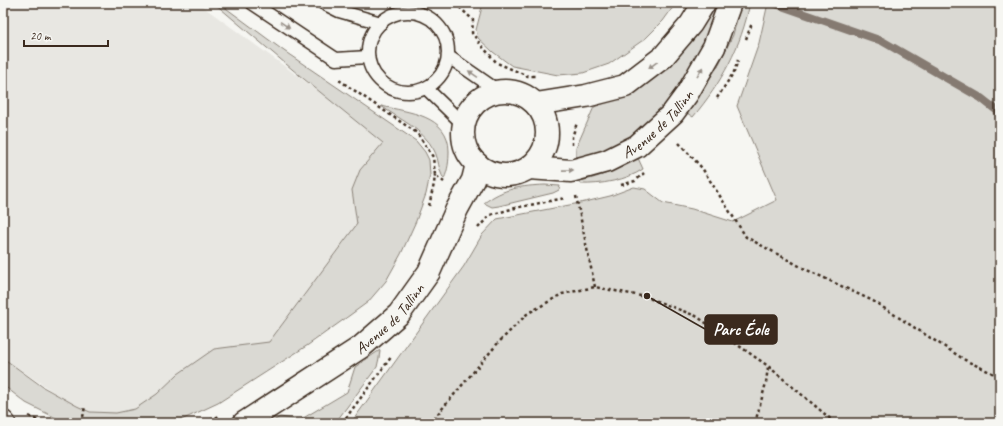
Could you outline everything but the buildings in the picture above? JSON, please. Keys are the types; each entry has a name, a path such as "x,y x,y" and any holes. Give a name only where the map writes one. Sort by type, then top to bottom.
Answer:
{"street":[{"path":"536,104 586,96 625,86 663,57 691,24 704,3"},
{"name":"Avenue de Tallinn","path":"529,168 571,171 607,161 637,146 673,113 687,94 714,47 730,3"},
{"path":"498,91 512,91 525,96 536,104 544,116 548,130 546,145 540,157 529,168 512,174 494,173 485,170 468,153 464,139 464,125 470,109 482,97 498,91"},
{"name":"Avenue de Tallinn","path":"244,423 361,347 399,314 429,272 457,209 473,180 478,164"}],"lane":[{"path":"252,3 336,59 368,57"},
{"path":"323,3 338,11 381,23"},
{"path":"414,8 436,23 444,33 448,45 449,57 445,70 438,81 427,89 414,92 401,92 389,88 379,80 372,69 368,57 368,44 373,33 381,23 390,16 414,8"},
{"path":"449,57 498,91"},
{"path":"427,89 464,125"}],"path":[{"path":"455,3 473,20 472,33 497,63 528,76 541,77"},
{"path":"333,76 417,133 433,157 435,175 427,211"},
{"path":"673,113 678,142 702,168 746,237 803,268 873,301 965,360 992,374 1000,374"},
{"path":"435,175 490,215"},
{"path":"576,196 594,287"},
{"path":"430,423 498,343 528,314 562,294 594,287 646,297 696,316 768,366 837,423"},
{"path":"755,423 766,382 768,366"},
{"path":"82,423 85,406"}],"shaded area":[{"path":"3,3 198,3 416,162 378,288 166,423 89,416 3,358"},
{"path":"214,3 219,3 284,51 416,141 425,152 429,160 430,175 426,194 401,254 386,281 368,302 308,345 218,403 175,423 66,423 26,403 3,385 3,358 43,387 90,412 116,413 135,409 157,394 178,374 214,349 269,342 357,224 352,190 360,170 383,143 299,75"},
{"path":"488,3 529,3 609,8 632,3 676,3 663,21 646,38 609,64 583,73 558,75 512,66 493,52 478,38 476,30 482,7"},
{"path":"713,3 722,3 709,39 675,96 634,137 607,151 576,160 576,148 594,107 633,92"},
{"path":"741,3 750,3 736,49 713,91 693,117 687,113 718,66 733,35"},
{"path":"768,3 1000,3 1000,423 351,423 464,266 482,235 497,219 585,202 610,196 634,187 645,189 663,203 692,209 733,222 777,200 737,106 759,43"},
{"path":"381,106 403,110 425,117 435,123 442,130 447,139 449,151 448,165 444,179 436,153 424,136"},
{"path":"638,158 643,169 637,173 613,181 596,184 581,184 580,181 610,172"},
{"path":"528,186 560,186 559,190 553,193 499,206 492,207 484,203 506,191"},
{"path":"380,350 377,367 335,423 270,423 280,417 300,420 347,392 355,367"}],"waterway":[{"path":"773,3 882,41 981,98 1000,113"}],"place":[{"name":"Parc Éole","path":"647,296"}]}
